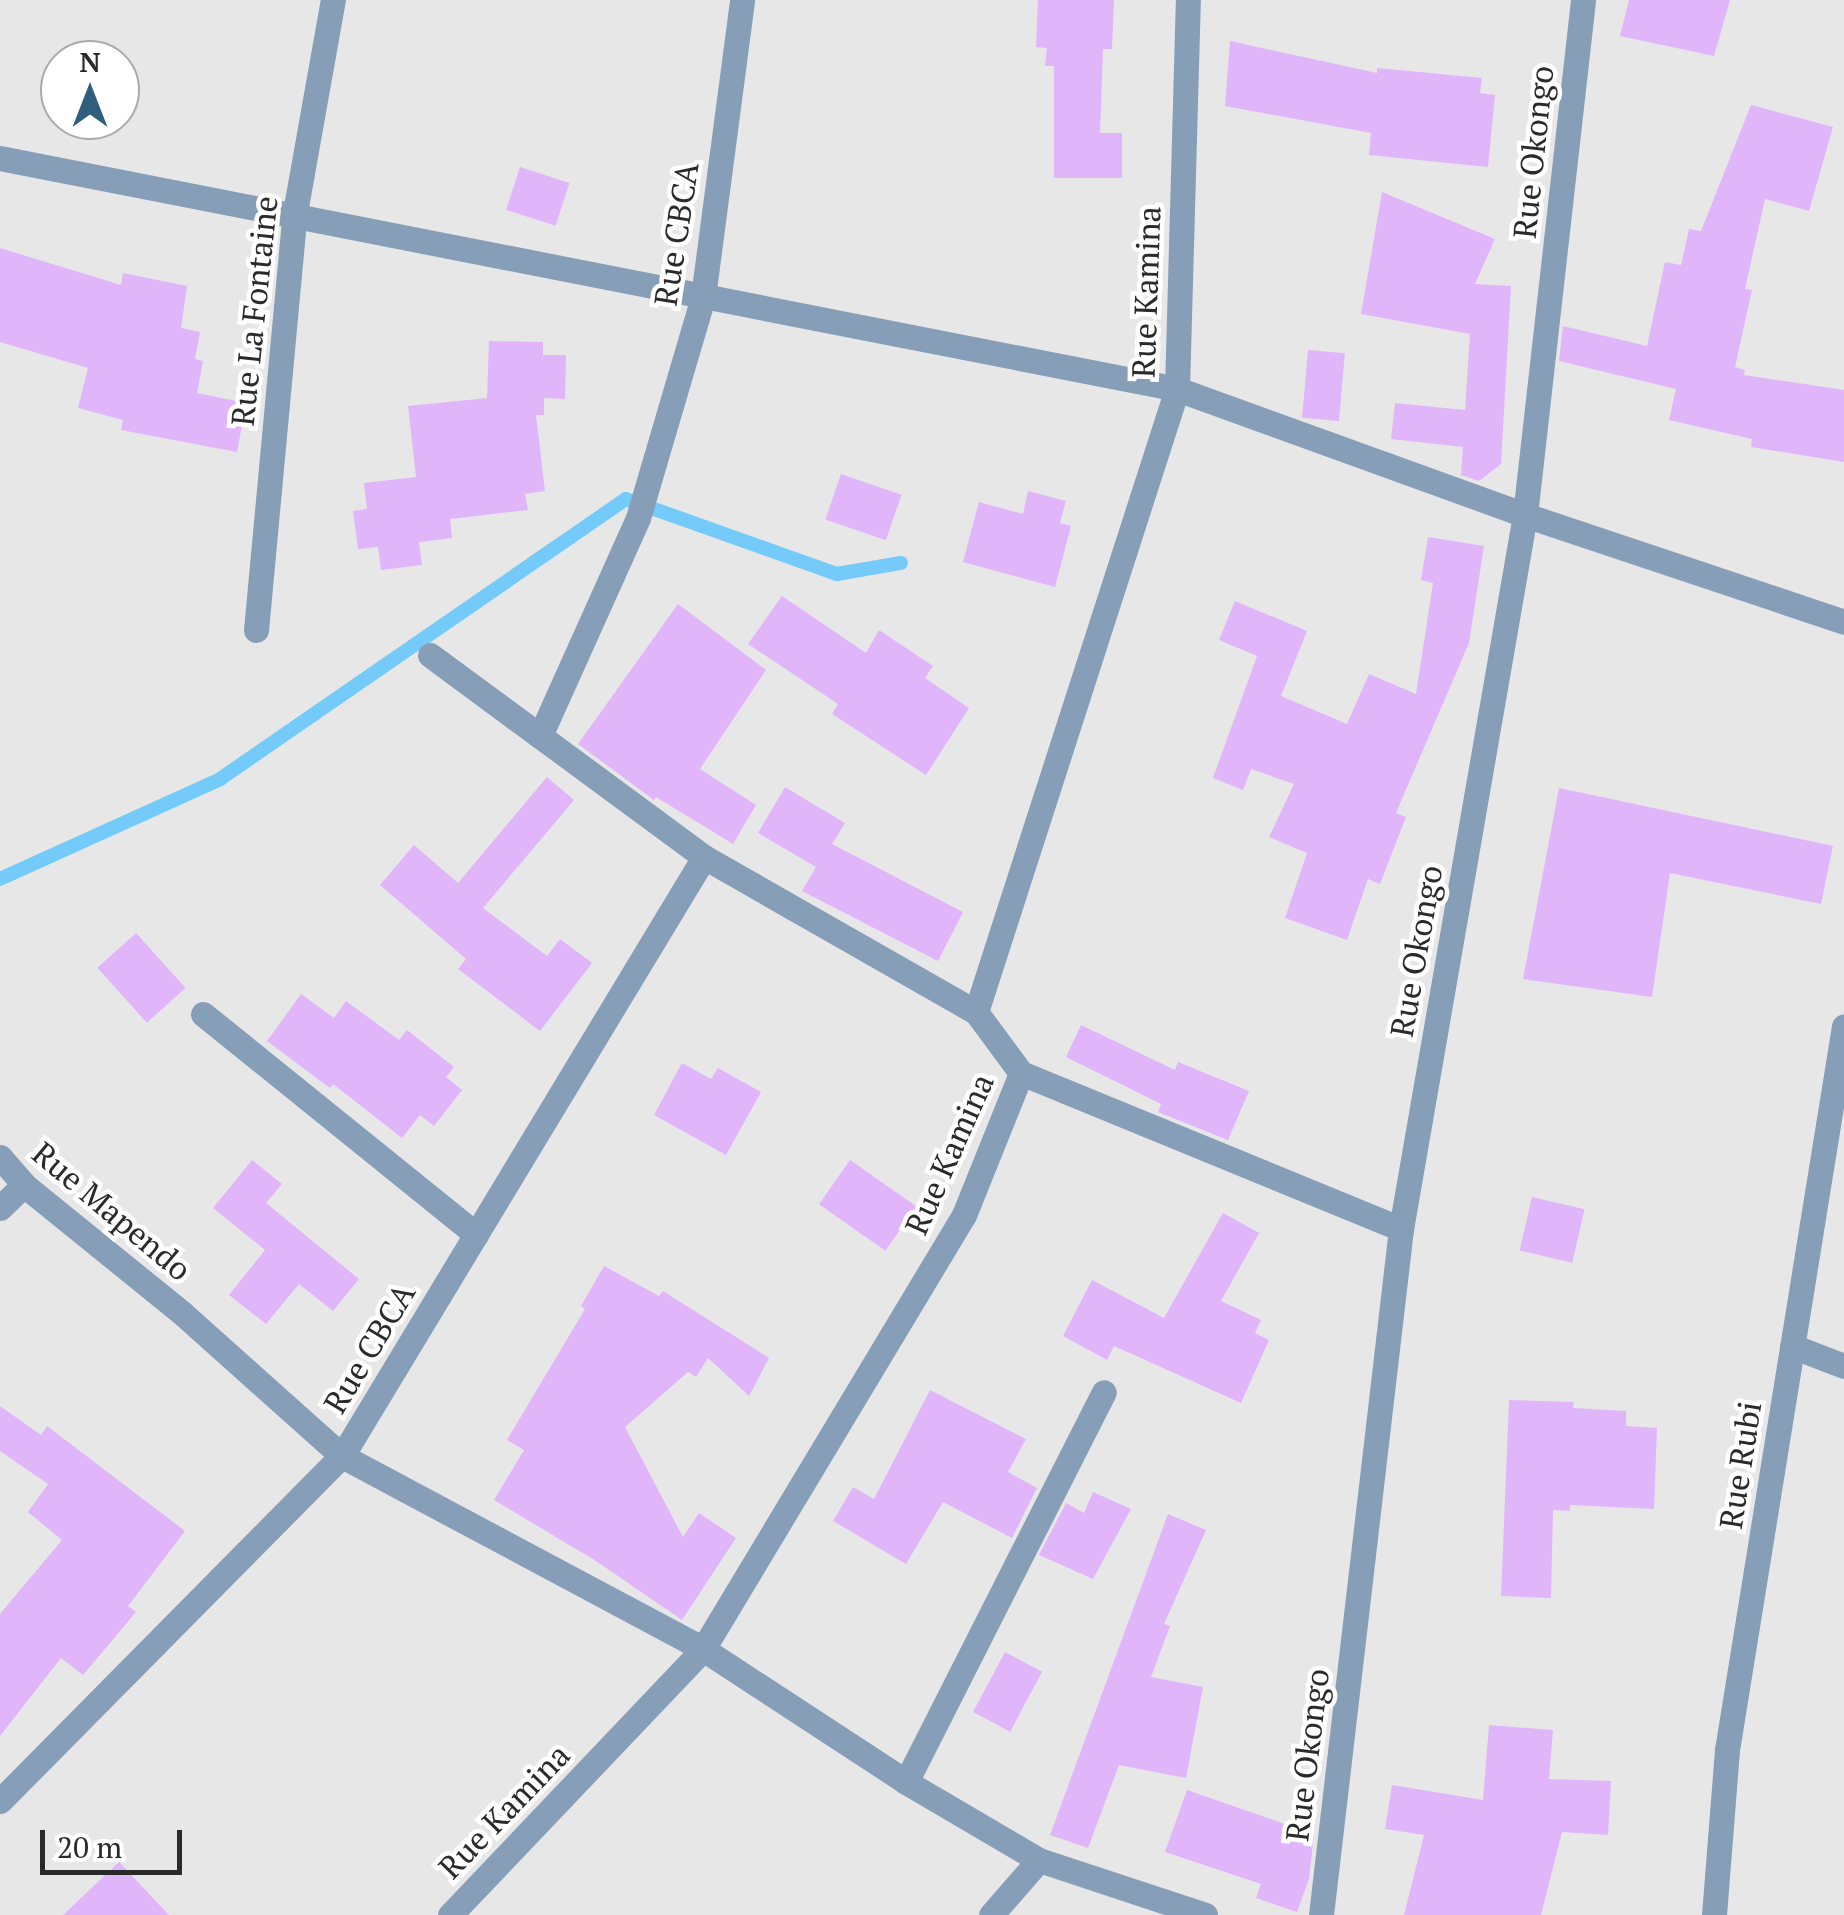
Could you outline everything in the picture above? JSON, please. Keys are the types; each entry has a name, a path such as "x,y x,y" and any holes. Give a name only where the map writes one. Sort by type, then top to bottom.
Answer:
{"street":[{"name":"Rue La Fontaine","path":"256,630 294,218 333,0"},
{"name":"Rue CBCA","path":"540,736 638,518 704,297 742,0"},
{"name":"Rue Kamina","path":"450,1915 704,1649 964,1214 1021,1074 976,1012 1177,389 1188,0"},
{"name":"Rue Okongo","path":"1320,1915 1401,1229 1526,516 1583,0"},
{"path":"0,158 1177,389 1526,516 1844,622"},
{"path":"430,655 704,857 976,1012"},
{"name":"Rue CBCA","path":"0,1801 342,1456 704,857"},
{"path":"202,1014 476,1234"},
{"name":"Rue Rubi","path":"1714,1915 1727,1750 1844,1026"},
{"path":"1021,1074 1401,1229"},
{"name":"Rue Mapendo","path":"0,1157 24,1185 182,1313 342,1456 704,1649 906,1782 1039,1860 1206,1915"},
{"path":"0,1208 24,1185"},
{"path":"1792,1346 1844,1366"},
{"path":"906,1782 1104,1392"},
{"path":"991,1915 1039,1860"}],"building":[{"path":"1038,0 1114,0 1112,49 1103,49 1100,133 1122,133 1122,178 1054,178 1054,66 1045,66 1047,48 1036,47"},
{"path":"1629,0 1730,0 1714,56 1620,36"},
{"path":"1230,41 1377,73 1377,68 1482,78 1480,93 1495,95 1488,167 1369,155 1371,133 1225,106"},
{"path":"1751,105 1833,127 1809,211 1765,199 1745,289 1752,290 1735,367 1745,370 1744,375 1844,390 1844,462 1751,447 1752,439 1669,420 1676,389 1559,361 1563,326 1647,346 1665,262 1681,265 1689,229 1701,231"},
{"path":"520,167 569,183 556,226 506,210"},
{"path":"1382,192 1495,239 1475,284 1511,286 1501,464 1479,481 1461,475 1463,447 1391,439 1395,403 1465,410 1470,334 1361,314"},
{"path":"0,248 121,285 123,273 187,286 181,328 200,332 195,359 203,361 197,393 246,403 237,452 121,430 123,420 78,408 88,368 0,342"},
{"path":"489,341 543,342 543,355 566,355 565,399 544,398 544,415 536,415 545,491 525,494 528,510 450,519 452,538 419,542 422,565 381,570 378,547 358,549 353,511 367,509 364,483 416,477 408,406 487,398"},
{"path":"1308,350 1345,353 1339,421 1302,418"},
{"path":"841,474 902,495 886,540 825,519"},
{"path":"1028,491 1066,501 1060,523 1071,526 1055,587 963,562 979,502 1023,514"},
{"path":"1428,537 1484,546 1469,643 1396,813 1406,817 1380,884 1368,879 1347,940 1285,918 1307,853 1269,837 1294,784 1251,769 1243,790 1213,778 1257,656 1219,640 1235,601 1307,631 1281,696 1347,724 1369,674 1416,694 1433,583 1421,580"},
{"path":"782,596 866,653 879,630 933,666 925,678 969,708 926,775 832,714 838,704 748,644"},
{"path":"678,604 766,670 700,769 756,805 733,844 656,797 654,800 578,744"},
{"path":"547,777 574,800 483,908 547,956 560,939 592,963 540,1031 458,969 466,959 380,885 414,845 458,883"},
{"path":"785,787 845,823 832,844 963,912 938,961 802,891 816,867 758,833"},
{"path":"1559,788 1833,846 1821,904 1670,873 1652,997 1523,979"},
{"path":"136,933 186,988 147,1023 97,968"},
{"path":"301,994 334,1018 346,1001 399,1040 407,1030 454,1067 446,1077 462,1090 434,1126 420,1115 402,1138 333,1084 330,1088 267,1041"},
{"path":"1081,1025 1175,1070 1178,1062 1249,1091 1228,1140 1158,1112 1161,1104 1066,1057"},
{"path":"682,1063 711,1079 718,1068 761,1092 726,1155 654,1115"},
{"path":"252,1160 282,1184 266,1203 359,1279 333,1311 299,1284 266,1324 229,1295 265,1250 213,1208"},
{"path":"850,1160 916,1206 885,1251 819,1204"},
{"path":"1532,1197 1585,1209 1572,1263 1520,1251"},
{"path":"1223,1213 1259,1233 1221,1301 1261,1320 1255,1333 1269,1340 1241,1403 1114,1346 1107,1360 1063,1336 1092,1280 1164,1318"},
{"path":"604,1266 659,1296 663,1291 769,1358 749,1396 708,1358 696,1377 688,1372 625,1427 683,1537 699,1513 736,1538 682,1620 596,1561 494,1500 524,1450 507,1440 585,1309 581,1306"},
{"path":"930,1390 1026,1439 1008,1472 1037,1488 1012,1538 943,1502 906,1564 833,1521 853,1487 874,1499"},
{"path":"1509,1400 1574,1402 1573,1408 1626,1411 1626,1426 1657,1428 1654,1509 1570,1505 1570,1511 1553,1510 1551,1598 1501,1596"},
{"path":"0,1406 41,1435 47,1426 185,1531 128,1606 136,1612 83,1675 61,1658 0,1736 0,1614 62,1540 28,1512 48,1484 0,1451"},
{"path":"1093,1492 1131,1509 1093,1579 1039,1555 1066,1503 1084,1513"},
{"path":"1168,1514 1206,1530 1164,1624 1170,1626 1151,1677 1203,1687 1186,1778 1119,1765 1088,1848 1050,1835"},
{"path":"1005,1652 1042,1672 1010,1732 973,1712"},
{"path":"1489,1725 1553,1730 1549,1779 1611,1781 1608,1835 1562,1832 1541,1915 1404,1915 1424,1835 1385,1829 1392,1785 1483,1800"},
{"path":"1187,1790 1314,1834 1309,1879 1297,1912 1256,1898 1261,1884 1165,1852"},
{"path":"119,1862 169,1915 63,1915"}],"waterway":[{"path":"0,879 220,779 626,499 837,574 901,563"}]}
